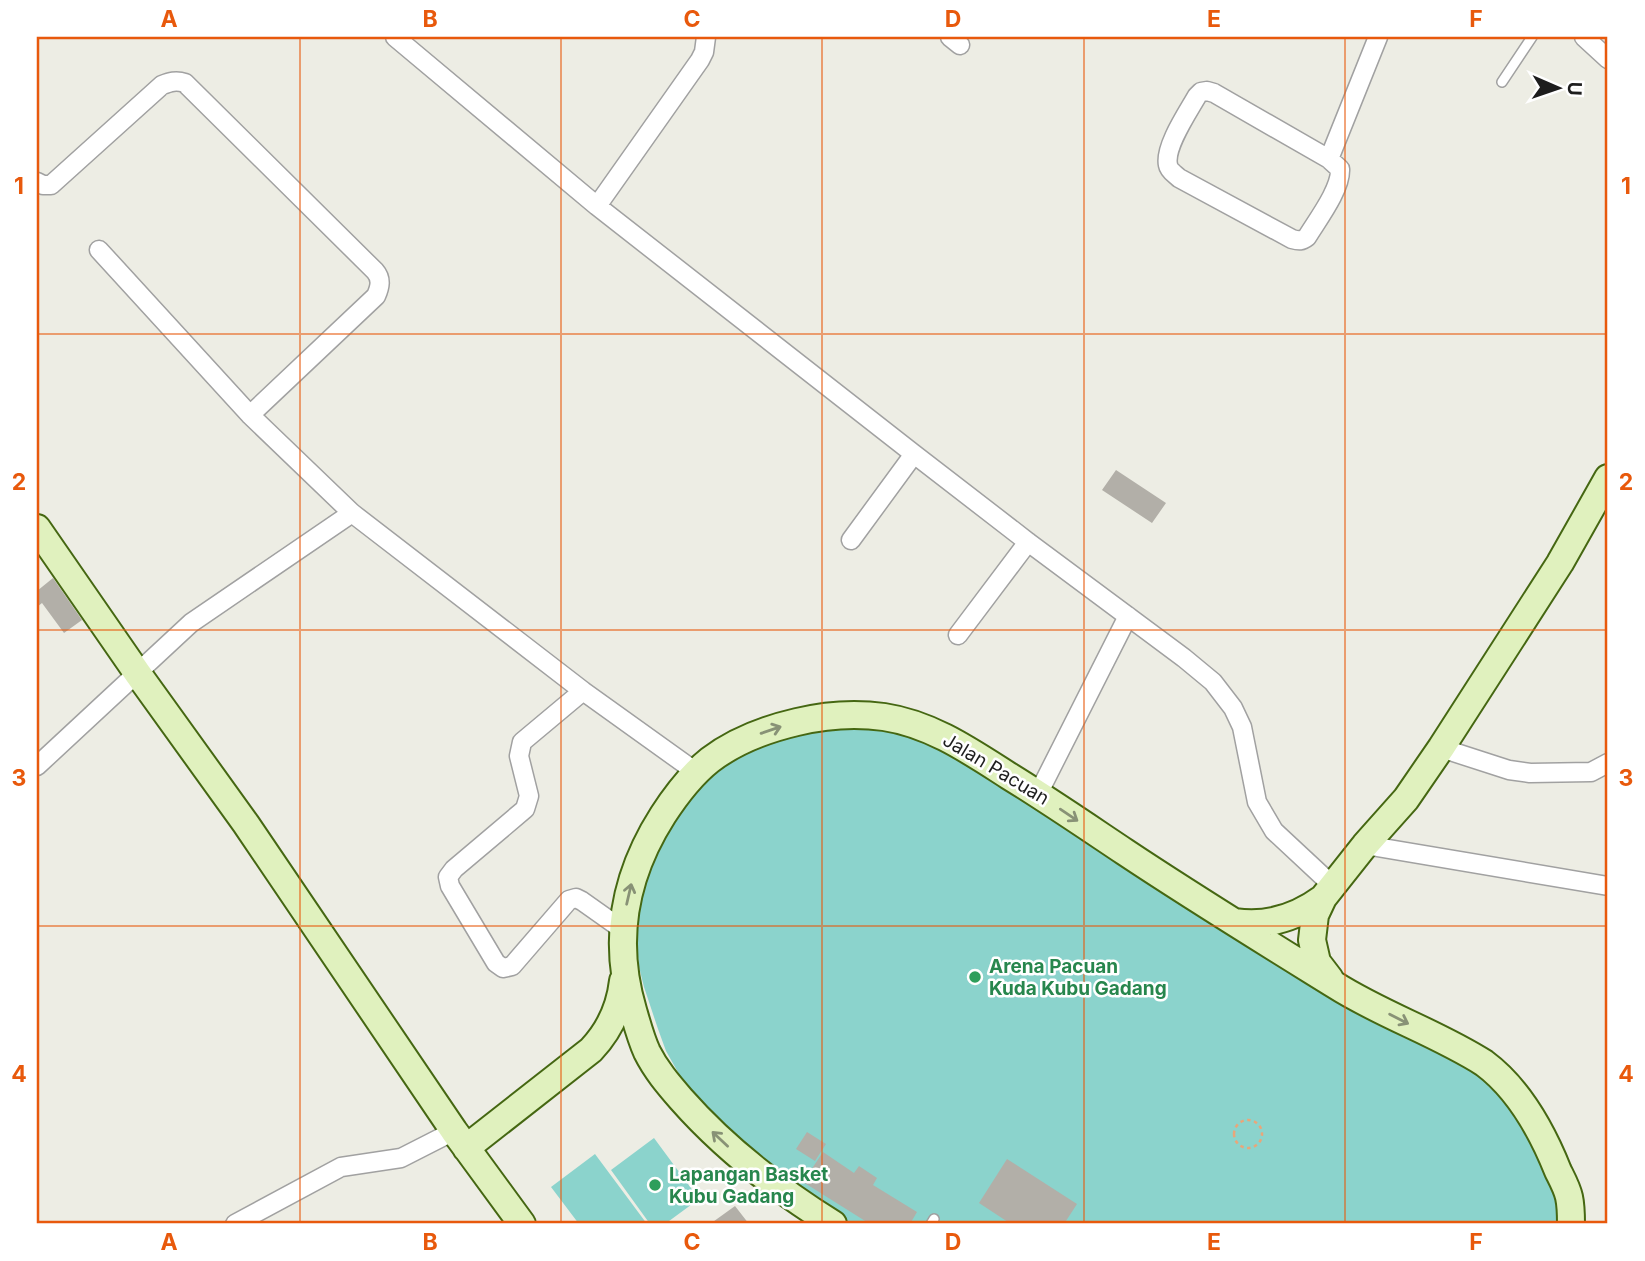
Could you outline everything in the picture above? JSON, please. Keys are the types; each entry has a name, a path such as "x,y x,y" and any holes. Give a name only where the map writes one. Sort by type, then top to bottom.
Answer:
{"street":[{"path":"395,37 597,206 914,454 1213,682 1233,708 1242,727 1257,802 1274,831 1328,891"},
{"path":"597,206 700,60 706,37"},
{"path":"1329,159 1378,37"},
{"path":"1584,37 1608,59"},
{"path":"37,182 51,185 162,85 179,81 185,83 375,271 380,280 376,296 250,415"},
{"path":"1207,91 1329,159 1340,169 1336,187 1307,237 1298,241 1179,178 1168,165 1167,155 1197,96 1207,91"},
{"path":"99,250 250,415 352,513 583,691 696,772"},
{"path":"851,540 914,454"},
{"path":"1339,988 1323,972 1313,952 1315,915 1328,891 1406,799 1441,748 1560,563 1608,478"},
{"path":"37,766 191,623 352,513"},
{"path":"37,528 246,824 460,1140 522,1224"},
{"path":"958,635 1028,542"},
{"path":"1038,794 1128,616"},
{"path":"583,691 522,742 519,756 529,796 525,808 448,877 450,886 496,963 503,968 512,966 569,900 576,898 582,901 622,930"},
{"name":"Jalan Pacuan","path":"833,1224 767,1180 726,1145 659,1074 646,1050 630,1000 624,972 622,930 632,880 641,855 666,811 696,772 713,758 764,732 827,716 866,715 904,721 956,742 1205,905 1339,988 1472,1055 1495,1071 1536,1125 1552,1157 1568,1195 1571,1224"},
{"path":"1441,748 1509,770 1530,773 1591,772 1608,763"},
{"path":"1365,845 1608,886"},
{"path":"1235,922 1250,925 1273,922 1299,913 1328,891"},
{"path":"235,1224 341,1167 401,1158 460,1140 591,1050 607,1031 613,1018 619,1002 624,972"},
{"path":"591,1050 609,1046 628,1049 648,1062 659,1074"},
{"path":"1568,1195 1587,1224"}],"lane":[{"path":"1502,82 1532,37"}],"path":[{"path":"1249,1119 1260,1126 1261,1140 1254,1147 1244,1148 1234,1138 1235,1129 1240,1122 1249,1119"}],"shaded area":[{"name":"Arena Pacuan Kuda Kubu Gadang","path":"844,727 887,730 949,753 1454,1056 1494,1083 1548,1162 1564,1224 850,1224 823,1208 753,1155 688,1090 666,1051 644,987 639,967 637,922 640,899 655,855 677,815 704,781 736,755 780,737"},
{"name":"Lapangan Basket Kubu Gadang","path":"654,1138 699,1199 665,1224 650,1224 611,1170"},
{"name":"Lapangan Basket Kubu Gadang","path":"595,1154 647,1224 579,1224 551,1187"}],"building":[{"path":"1116,470 1166,503 1152,523 1102,490"},
{"path":"53,578 82,620 64,633 42,603 37,607 37,591"},
{"path":"807,1132 826,1144 815,1161 796,1149"},
{"path":"823,1152 854,1173 859,1166 877,1178 873,1185 917,1212 910,1224 870,1224 803,1182"},
{"path":"1007,1159 1077,1204 1064,1224 1011,1224 979,1203"},
{"path":"735,1206 749,1224 710,1224"}],"place":[{"name":"Arena Pacuan Kuda Kubu Gadang","path":"975,977"},
{"name":"Lapangan Basket Kubu Gadang","path":"655,1185"}]}
